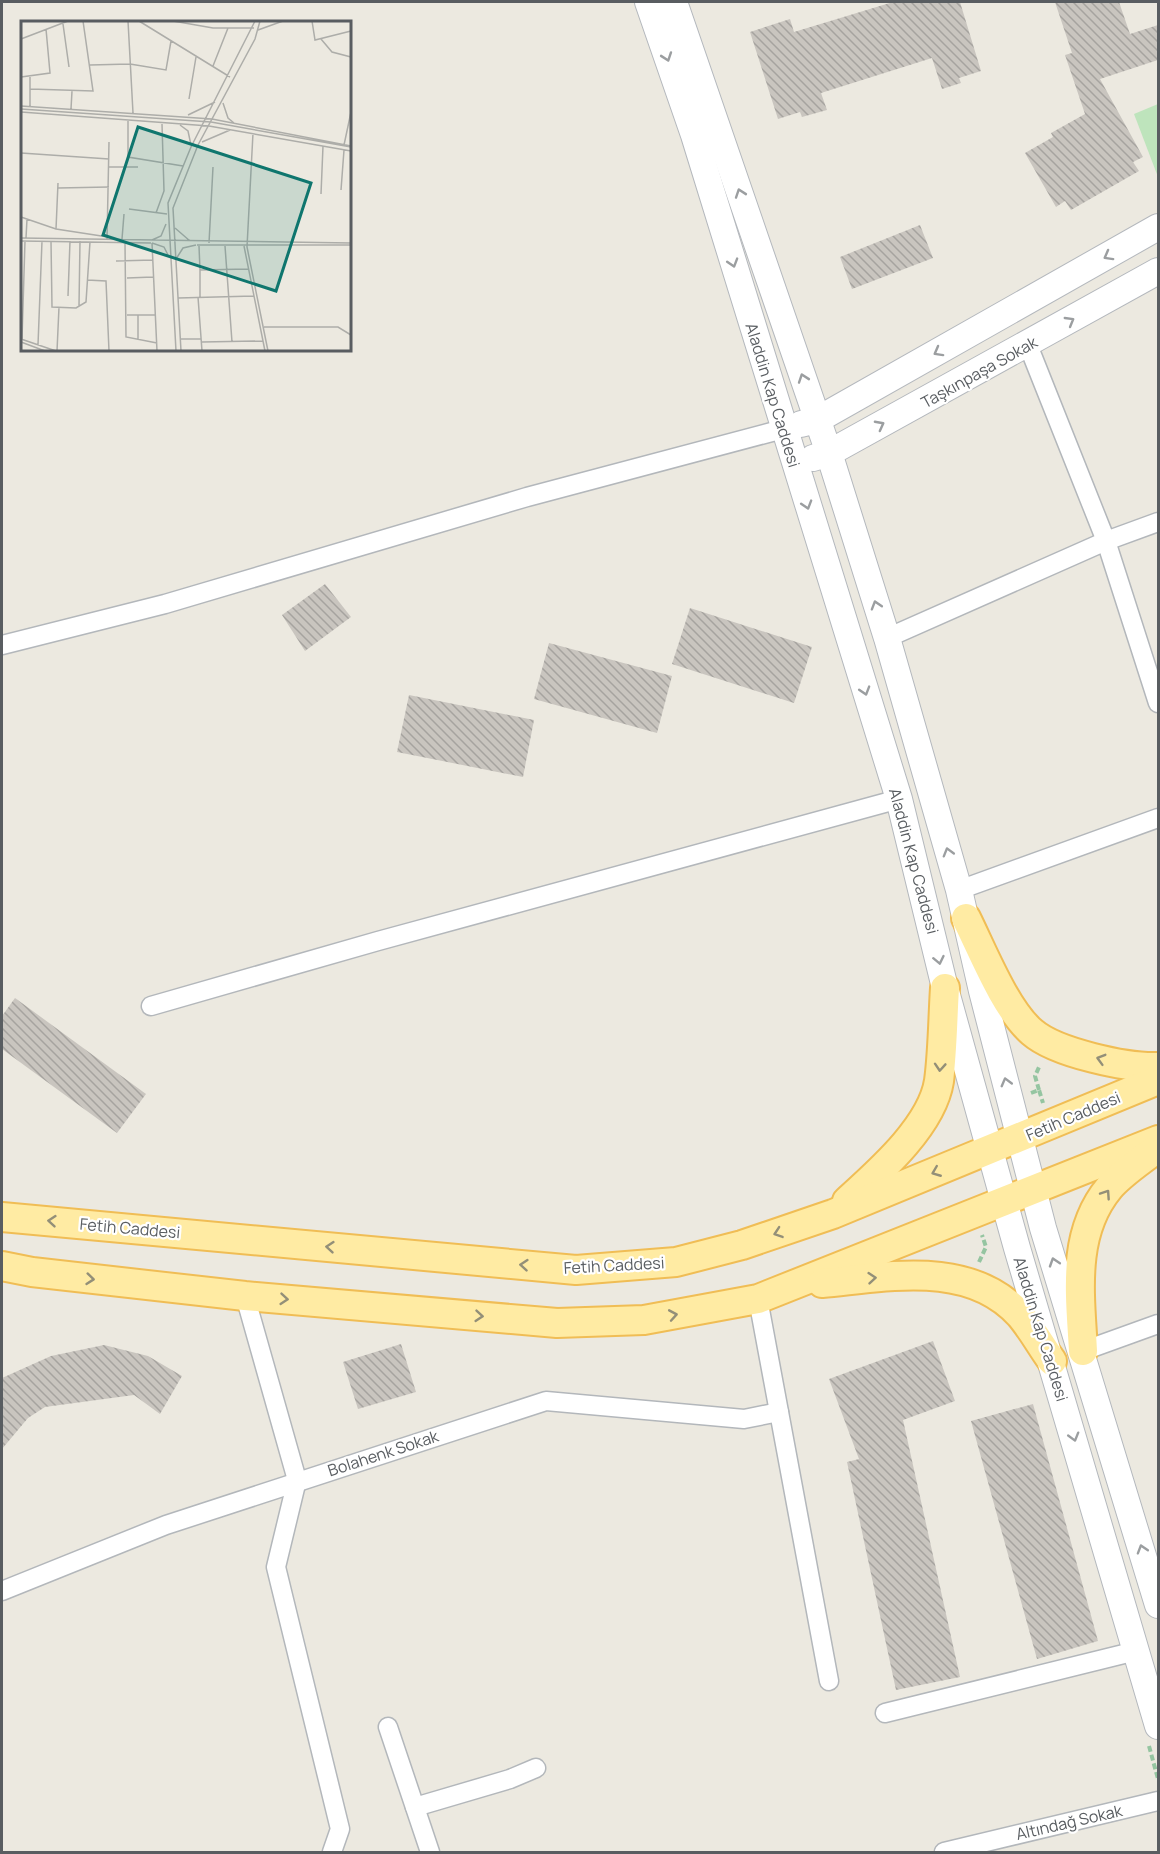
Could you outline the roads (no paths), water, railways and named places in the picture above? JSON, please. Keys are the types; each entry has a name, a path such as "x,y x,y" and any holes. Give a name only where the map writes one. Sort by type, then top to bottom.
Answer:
{"main road":[{"path":"966,918 1008,1000 1032,1033 1062,1048 1118,1064 1158,1067"},
{"path":"833,1214 883,1168 923,1119 939,1083 945,988"},
{"name":"Fetih Caddesi","path":"2,1216 576,1270 676,1262 742,1245 833,1214 1020,1139 1158,1080"},
{"path":"2,1266 32,1272 245,1296 557,1323 644,1320 758,1299 1158,1140"},
{"path":"1083,1352 1081,1258 1087,1224 1110,1187 1158,1147"},
{"path":"793,1285 916,1274 954,1278 986,1290 1019,1314 1052,1361"}],"street":[{"name":"Aladdin Kap Caddesi","path":"648,2 694,135 899,799 945,988 990,1150 1158,1726"},
{"name":"Aladdin Kap Caddesi","path":"674,2 829,453 887,638 959,890 981,991 1043,1228 1083,1352 1158,1605"},
{"path":"2,645 165,604 527,497 817,420 1158,228"},
{"name":"Taşkınpaşa Sokak","path":"794,463 829,453 1028,345 1158,271"},
{"path":"1028,345 1106,541 1158,703"},
{"path":"887,638 1106,541 1158,522"},
{"path":"151,1006 378,941 899,799"},
{"path":"959,890 1158,818"},
{"path":"2,1281 32,1272"},
{"path":"245,1296 297,1480 276,1567 340,1829 332,1852"},
{"path":"758,1299 829,1681"},
{"path":"1083,1352 1158,1324"},
{"name":"Bolahenk Sokak","path":"2,1591 166,1525 297,1480 546,1401 744,1419 779,1412"},
{"path":"885,1713 1136,1651"},
{"path":"388,1727 430,1852"},
{"path":"415,1807 510,1779 537,1768"},
{"name":"Altındağ Sokak","path":"944,1852 1158,1801"}]}
